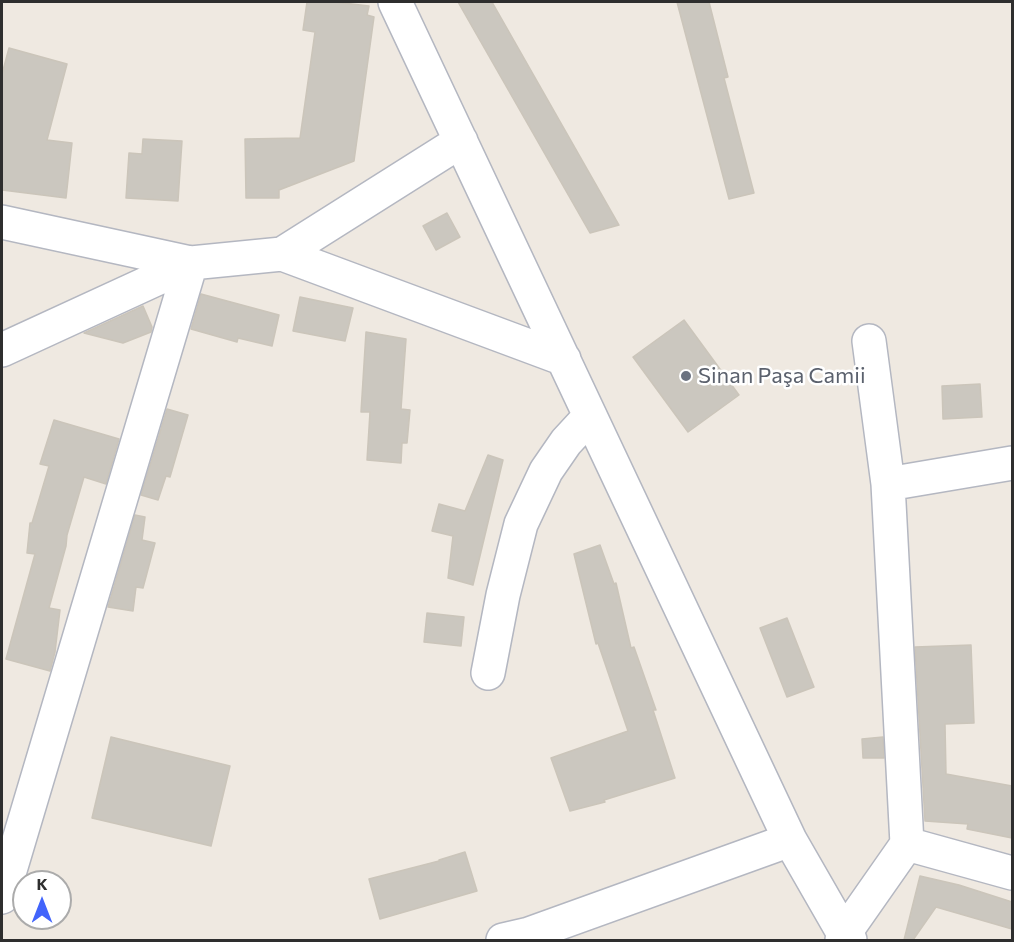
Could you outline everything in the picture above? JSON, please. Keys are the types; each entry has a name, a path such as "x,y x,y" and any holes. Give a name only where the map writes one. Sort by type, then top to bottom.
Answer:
{"street":[{"path":"395,2 790,840 845,938 907,844 888,484 869,341"},
{"path":"282,254 461,141"},
{"path":"2,222 191,263 282,254 564,358"},
{"path":"2,350 191,263"},
{"path":"2,897 191,263"},
{"path":"488,673 503,595 521,524 546,471 566,442 590,416"},
{"path":"888,484 1012,463"},
{"path":"503,940 529,934 790,840"},
{"path":"907,844 1012,873"}],"building":[{"path":"307,2 335,2 369,6 367,15 374,17 354,161 279,190 279,198 246,198 245,139 300,138 315,32 303,30"},
{"path":"458,2 492,2 619,225 590,233"},
{"path":"677,2 709,2 728,77 724,78 754,193 729,199"},
{"path":"9,48 67,64 47,140 72,143 66,198 2,190 2,74"},
{"path":"143,139 182,141 178,201 126,198 129,153 142,154"},
{"path":"447,213 460,237 436,250 423,226"},
{"path":"201,294 279,315 272,346 238,338 237,342 191,329"},
{"path":"300,297 353,308 345,341 293,331"},
{"path":"143,306 152,327 151,332 123,343 84,333"},
{"name":"Sinan Paşa Camii","path":"684,320 739,395 688,432 633,357"},
{"path":"366,332 406,339 401,409 410,410 407,443 402,443 401,463 367,460 370,412 361,412"},
{"path":"980,384 982,417 943,419 942,386"},
{"path":"167,409 188,415 170,477 166,476 158,500 141,495"},
{"path":"54,420 119,439 106,484 84,477 49,608 60,610 55,652 50,671 6,659 35,554 27,553 30,523 32,523 49,466 40,464"},
{"path":"488,455 503,460 473,585 448,578 453,536 432,531 439,504 465,511"},
{"path":"135,515 145,517 142,540 155,543 143,588 136,587 133,611 108,607"},
{"path":"600,545 614,584 616,583 631,648 634,647 656,710 653,710 675,778 604,800 605,802 570,811 551,758 628,731 598,643 596,644 574,554"},
{"path":"427,613 464,617 461,646 424,642"},
{"path":"787,618 814,687 787,697 760,628"},
{"path":"971,645 974,723 945,724 946,774 1012,786 1012,838 967,829 968,824 925,821 915,647"},
{"path":"111,737 230,766 211,846 92,818"},
{"path":"883,737 884,758 863,758 862,739"},
{"path":"465,852 477,891 380,919 369,879"},
{"path":"920,876 959,885 1012,902 1012,929 936,907 913,940 904,940"}],"place":[{"name":"Sinan Paşa Camii","path":"686,376"}]}
